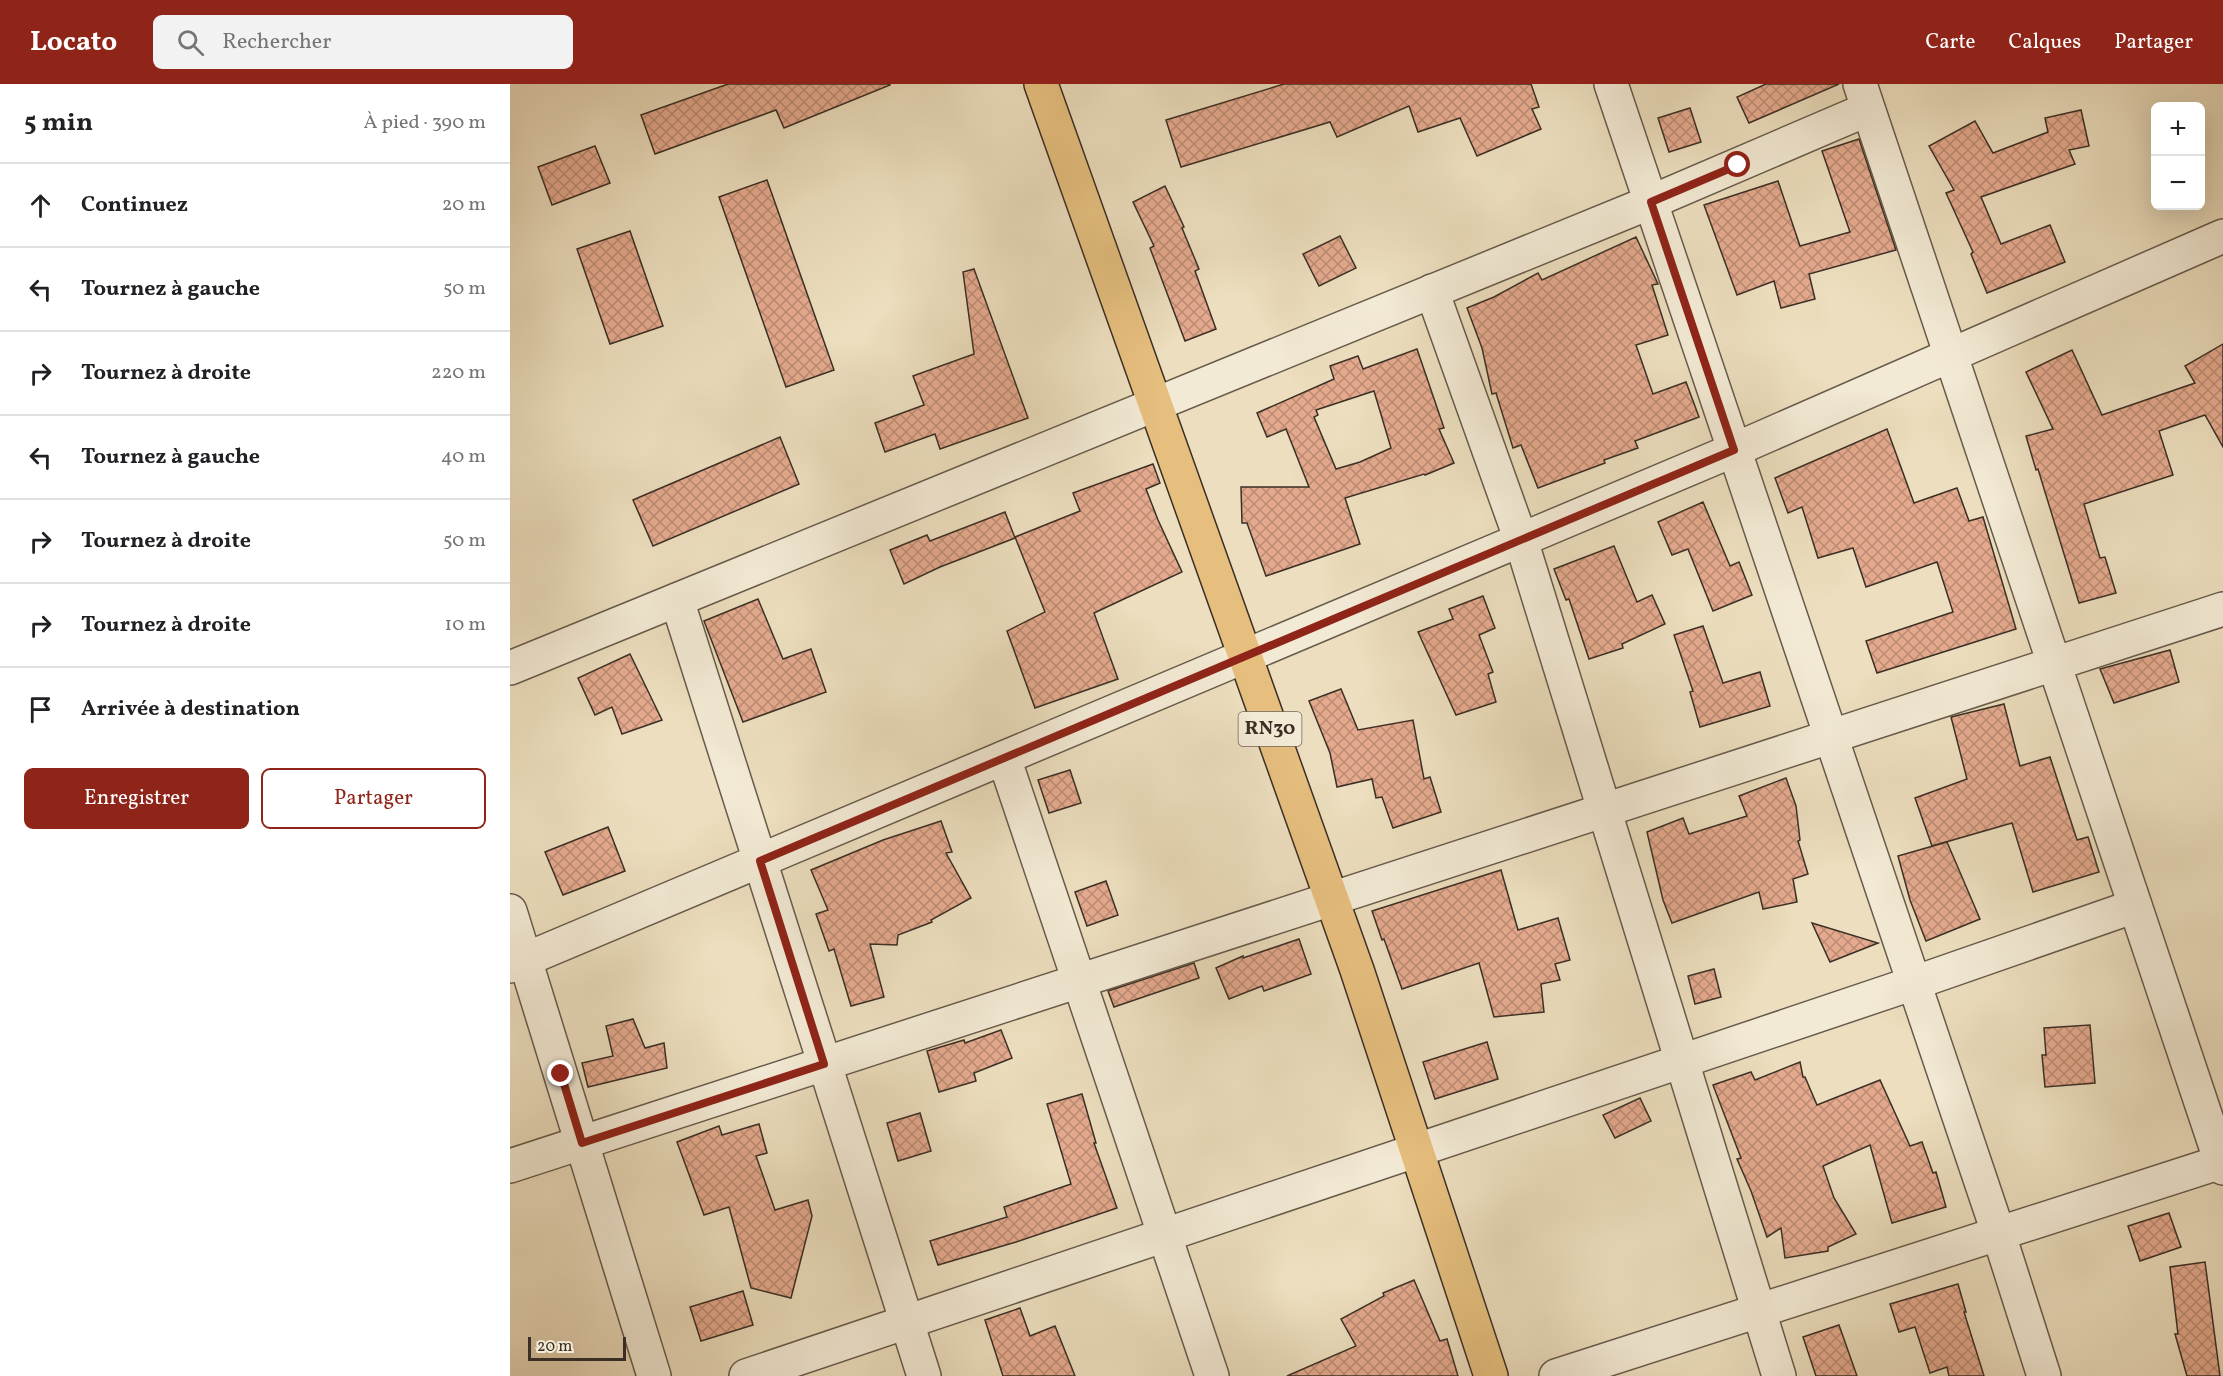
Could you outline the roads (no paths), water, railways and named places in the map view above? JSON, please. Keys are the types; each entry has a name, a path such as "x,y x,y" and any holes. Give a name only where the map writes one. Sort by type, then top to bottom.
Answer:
{"main road":[{"name":"RN30","path":"1041,84 1332,899 1491,1376"}],"street":[{"path":"1611,84 1999,1235 2043,1376"},
{"path":"510,668 1651,202 1864,97 2222,1165 1556,1376"},
{"path":"518,963 1734,450 2223,236"},
{"path":"1432,291 1521,540 1779,1376"},
{"path":"677,600 924,1376"},
{"path":"510,1166 2223,609"},
{"path":"1004,758 1212,1376"},
{"path":"746,1376 1914,983 2135,906"},
{"path":"510,911 518,963 582,1143 654,1376"}]}
